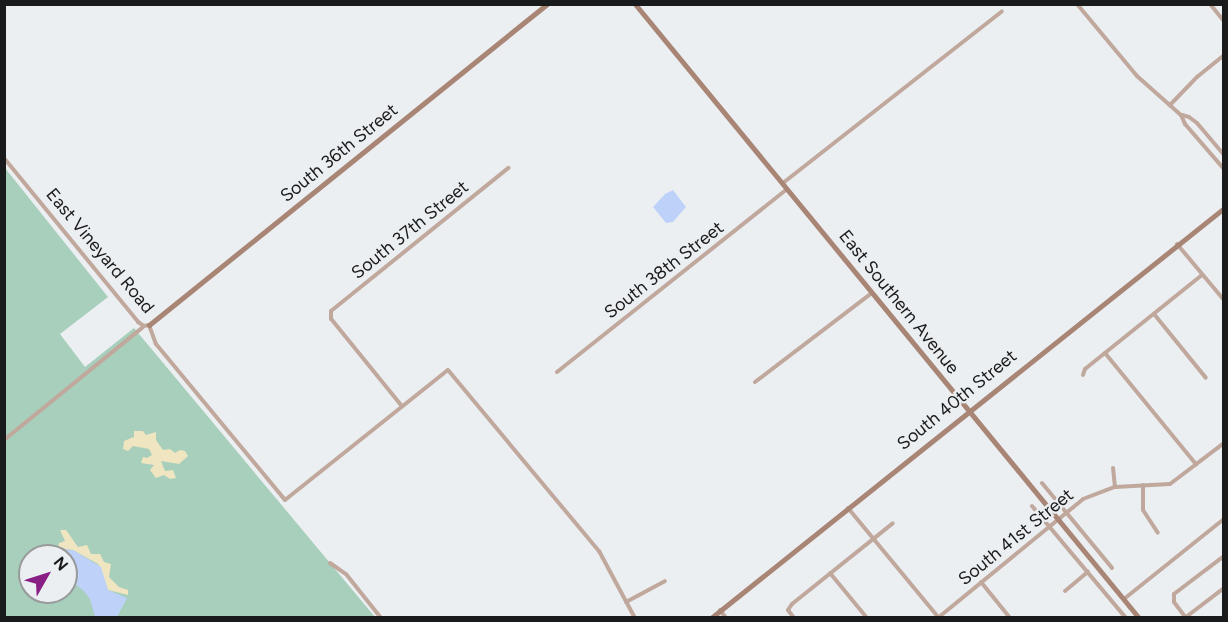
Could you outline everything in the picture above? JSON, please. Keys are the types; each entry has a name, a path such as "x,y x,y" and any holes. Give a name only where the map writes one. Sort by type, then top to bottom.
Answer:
{"main road":[{"name":"South 36th Street","path":"147,326 547,4"},
{"name":"East Southern Avenue","path":"635,4 1139,618"},
{"name":"South 40th Street","path":"711,618 1224,207"}],"street":[{"path":"1077,4 1137,76 1181,115 1185,124 1224,169"},
{"path":"1210,4 1224,21"},
{"name":"South 38th Street","path":"557,372 1002,11"},
{"path":"1170,105 1197,77 1224,55"},
{"path":"1181,115 1197,123 1224,155"},
{"name":"East Vineyard Road","path":"4,158 147,326 156,344 285,500 401,405"},
{"name":"South 37th Street","path":"401,405 330,314 508,168"},
{"path":"1177,244 1224,300"},
{"path":"1083,375 1085,369 1202,275"},
{"path":"755,382 872,293"},
{"path":"1154,314 1206,378"},
{"name":"South 36th Street","path":"4,440 147,326"},
{"path":"1105,353 1196,464"},
{"path":"401,405 448,370 599,551 635,618"},
{"name":"South 41st Street","path":"939,617 1057,519 1091,494 1115,486 1170,484 1224,443"},
{"path":"1113,468 1115,486"},
{"path":"1042,483 1112,568"},
{"path":"1143,485 1143,510 1158,533"},
{"path":"848,507 939,617"},
{"path":"1032,507 1050,525 1126,618"},
{"path":"1124,599 1224,519"},
{"path":"794,618 788,610 893,523"},
{"path":"1224,556 1173,598 1186,617 1224,588"},
{"path":"330,563 346,574 381,618"},
{"path":"1065,591 1088,572"},
{"path":"830,573 867,618"},
{"path":"626,602 665,581"},
{"path":"981,582 1010,618"},
{"path":"720,610 726,618"}],"green space":[{"path":"5,168 108,297 60,334 85,367 134,328 375,617 5,617"}],"sand":[{"path":"134,431 143,431 146,435 156,432 156,440 163,450 170,449 175,453 180,450 185,451 188,456 179,464 161,461 165,471 173,470 176,478 170,479 164,475 156,478 150,470 154,465 141,463 143,457 147,458 152,455 149,449 133,446 128,451 123,449 124,441 134,437"},
{"path":"60,530 66,530 76,544 59,544 65,541"},
{"path":"87,545 91,554 100,554 104,562 111,564 109,577 119,587 128,590 128,595 108,590 98,564 78,553 78,547"}],"water":[{"path":"673,190 686,207 673,222 666,223 653,207 665,194"},
{"path":"78,553 101,567 108,590 127,598 117,617 95,617 90,599 78,586"}]}
